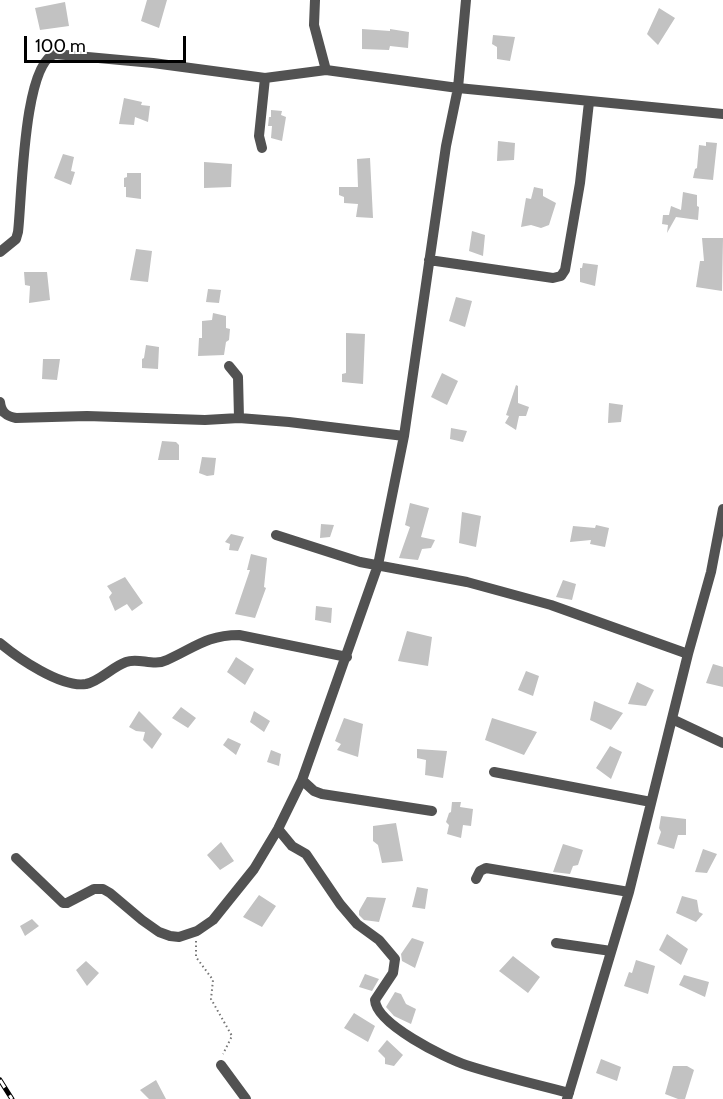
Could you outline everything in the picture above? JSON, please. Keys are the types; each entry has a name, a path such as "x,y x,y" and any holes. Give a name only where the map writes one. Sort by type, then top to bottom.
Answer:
{"street":[{"path":"315,0 314,25 326,70"},
{"path":"16,858 63,903 94,889 103,889 159,932 179,937 197,931 213,920 254,869 278,829 302,780 378,566 404,436 446,146 458,88 466,0"},
{"path":"0,250 10,246 18,232 25,142 31,102 40,67 49,56 55,54 153,63 265,78 326,70 458,88 723,114"},
{"path":"262,148 259,136 265,78"},
{"path":"429,260 553,278 561,276 565,270 580,183 589,102"},
{"path":"229,366 238,377 239,418"},
{"path":"0,402 3,412 8,417 16,418 87,416 205,420 239,418 404,436"},
{"path":"278,829 292,846 310,859 340,904 357,924 380,940 395,958 393,973 375,1000 376,1008 387,1021 402,1033 464,1064 568,1096 629,892 688,654 711,572 723,509"},
{"path":"276,536 333,555 378,566 467,582 550,605 688,654"},
{"path":"0,643 42,671 61,680 82,684 92,682 127,662 133,660 161,663 201,642 227,635 239,635 347,657"},
{"path":"672,718 723,743"},
{"path":"494,772 651,801"},
{"path":"302,780 314,791 322,794 432,810"},
{"path":"476,879 486,868 521,872 629,892"},
{"path":"556,943 612,951"},
{"path":"221,1065 246,1099"}],"path":[{"path":"197,931 196,957 211,975 213,980 211,999 231,1035 221,1057 221,1065"}],"building":[{"path":"147,0 167,0 159,28 141,21"},
{"path":"65,2 69,26 40,30 35,8"},
{"path":"659,8 675,18 658,45 647,34"},
{"path":"362,29 409,32 408,48 390,46 389,50 362,49"},
{"path":"493,35 515,37 510,61 497,59 497,47 492,44"},
{"path":"124,98 150,106 148,122 135,117 134,125 119,124"},
{"path":"271,110 282,111 281,115 286,117 282,141 271,138 272,126 268,126"},
{"path":"498,141 515,143 514,160 497,161"},
{"path":"706,142 717,143 713,180 693,178 697,168 699,145 706,146"},
{"path":"63,154 74,157 71,171 75,172 71,185 54,178"},
{"path":"370,158 373,218 356,217 358,204 344,203 344,197 339,195 339,187 358,187 357,159"},
{"path":"204,162 232,164 231,187 204,188"},
{"path":"127,173 141,173 141,199 126,197 124,178 127,177"},
{"path":"534,187 543,189 543,196 556,203 549,225 541,228 531,225 521,227 526,198 531,199"},
{"path":"683,192 697,195 698,220 676,217 667,233 668,225 662,224 663,215 669,215 671,206 681,210"},
{"path":"472,231 485,235 483,256 469,251"},
{"path":"702,238 723,238 722,291 696,287 700,261 704,261"},
{"path":"136,249 152,251 148,282 130,280"},
{"path":"583,263 598,265 595,286 580,282 580,268"},
{"path":"24,272 47,272 50,300 29,303 30,286 25,285"},
{"path":"208,289 221,290 219,303 206,302"},
{"path":"456,297 472,301 465,327 449,321"},
{"path":"213,313 226,316 226,328 230,329 224,355 198,356 199,338 202,338 202,321 212,320"},
{"path":"346,333 365,334 363,384 342,382 342,374 346,373"},
{"path":"146,345 159,347 158,369 142,368"},
{"path":"43,359 60,359 57,380 42,379"},
{"path":"442,373 458,381 447,405 431,397"},
{"path":"516,385 518,386 518,403 529,407 526,416 519,416 516,430 505,423 509,416 506,415"},
{"path":"609,403 623,405 621,422 608,423"},
{"path":"451,428 467,431 463,442 450,439"},
{"path":"162,441 176,442 179,445 179,460 158,460"},
{"path":"202,457 216,458 214,475 207,476 199,473"},
{"path":"410,503 429,508 421,537 435,540 431,548 422,549 418,560 399,558 410,527 405,525"},
{"path":"462,512 481,516 476,547 459,543"},
{"path":"321,524 334,525 330,537 320,538"},
{"path":"596,525 609,528 605,547 590,544 591,540 570,542 573,526 595,528"},
{"path":"231,534 244,537 238,551 229,550 230,544 225,542"},
{"path":"251,554 267,558 264,587 266,588 255,618 235,614 250,570 247,570"},
{"path":"125,577 143,603 132,611 127,604 115,611 109,597 112,593 107,586"},
{"path":"563,580 576,584 572,600 556,597"},
{"path":"316,606 332,608 331,623 315,620"},
{"path":"407,631 432,637 428,666 398,661"},
{"path":"236,657 254,669 245,685 227,672"},
{"path":"713,664 723,667 723,687 706,683"},
{"path":"526,671 539,676 533,696 518,690"},
{"path":"637,682 654,690 646,706 628,704"},
{"path":"594,701 623,713 611,730 590,720"},
{"path":"181,707 196,718 188,728 172,718"},
{"path":"139,711 162,734 152,749 143,740 145,732 129,727"},
{"path":"254,711 270,721 264,732 250,722"},
{"path":"344,718 363,724 358,757 337,750 341,744 335,741"},
{"path":"492,718 537,732 524,755 485,740"},
{"path":"228,738 241,744 236,755 223,745"},
{"path":"610,746 622,752 611,779 596,768"},
{"path":"417,749 447,751 443,778 425,775 426,760 417,758"},
{"path":"271,750 281,754 279,766 267,762"},
{"path":"452,802 461,802 460,807 473,809 471,826 463,825 461,838 447,834 449,825 446,822 451,812"},
{"path":"661,816 686,819 686,835 678,835 674,849 657,844 661,832 659,828"},
{"path":"396,823 403,861 382,863 378,845 373,841 373,826"},
{"path":"221,842 234,861 220,870 207,855"},
{"path":"563,844 583,850 578,865 573,866 570,874 553,872"},
{"path":"703,849 717,854 707,873 695,872"},
{"path":"417,887 428,889 425,909 412,907"},
{"path":"259,895 276,906 262,927 243,917"},
{"path":"682,896 697,900 699,912 703,914 696,922 676,913"},
{"path":"367,897 386,898 379,922 364,920 359,915"},
{"path":"32,919 39,926 25,936 20,926"},
{"path":"667,934 688,949 681,965 659,950"},
{"path":"412,938 424,942 415,968 402,961 401,954"},
{"path":"513,956 540,977 528,993 499,971"},
{"path":"636,960 655,966 648,994 624,986 629,972 632,973"},
{"path":"86,961 99,973 87,986 76,970"},
{"path":"365,974 379,979 372,991 359,987"},
{"path":"684,975 709,982 705,997 679,985"},
{"path":"395,992 401,994 406,1004 416,1009 411,1024 394,1016 386,1007"},
{"path":"354,1013 375,1026 368,1042 344,1028"},
{"path":"387,1040 403,1055 394,1066 385,1064 385,1058 378,1051"},
{"path":"601,1059 621,1067 617,1081 596,1073"},
{"path":"673,1066 687,1066 694,1070 685,1099 665,1094"},
{"path":"156,1080 166,1099 149,1099 140,1090"}],"railway":[{"path":"0,1080 12,1099"}]}
